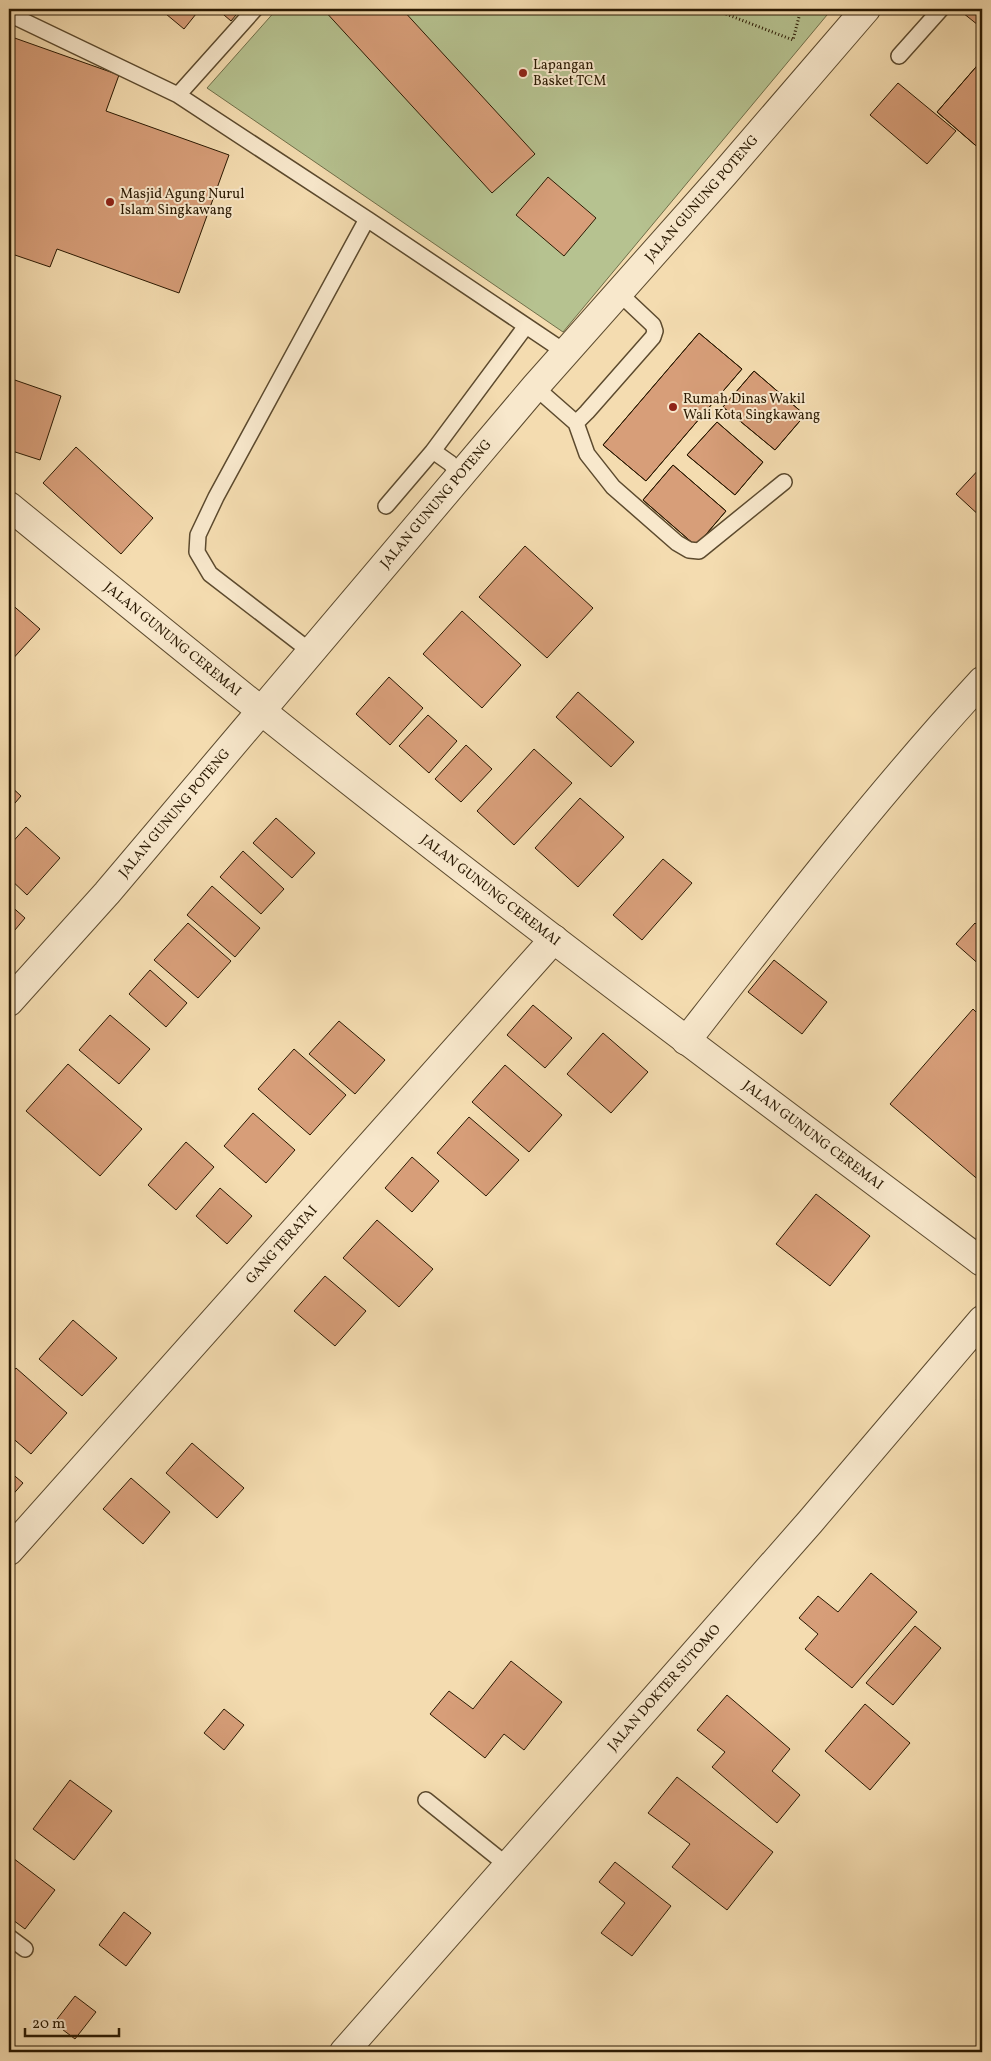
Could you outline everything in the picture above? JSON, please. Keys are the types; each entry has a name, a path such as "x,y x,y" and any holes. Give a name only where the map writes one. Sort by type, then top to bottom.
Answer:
{"street":[{"name":"JALAN GUNUNG POTENG","path":"9,1002 107,893 565,352 724,174 866,9"},
{"name":"JALAN GUNUNG CEREMAI","path":"9,506 260,710 554,939 686,1041 982,1262"},
{"path":"686,1041 844,840 927,741 982,681"},
{"name":"GANG TERATAI","path":"9,1550 554,939"},
{"name":"JALAN DOKTER SUTOMO","path":"344,2052 803,1529 982,1320"}],"lane":[{"path":"178,95 255,9"},
{"path":"899,56 940,9"},
{"path":"9,14 178,95 565,352"},
{"path":"310,651 210,574 196,552 198,534 367,219"},
{"path":"576,422 653,337 655,331 653,325 619,292"},
{"path":"386,506 433,451 526,326"},
{"path":"535,387 576,422 587,454 613,487 676,543 689,550 699,551 784,482"},
{"path":"433,451 450,463 460,475"},
{"path":"426,1800 508,1866"},
{"path":"9,1937 25,1948"}],"path":[{"path":"713,9 793,40 801,9"}],"green space":[{"path":"277,9 832,9 563,332 207,88"}],"building":[{"path":"160,9 200,9 184,29"},
{"path":"217,9 241,9 231,21"},
{"path":"323,9 402,9 535,154 492,193"},
{"path":"958,9 982,9 982,20 978,25"},
{"name":"Masjid Agung Nurul Islam Singkawang","path":"9,36 119,75 106,111 229,155 179,293 57,249 50,267 9,253"},
{"path":"982,60 982,151 937,112"},
{"path":"982,60 982,151 937,112"},
{"path":"898,83 956,131 927,164 870,115"},
{"path":"548,177 596,218 564,256 516,215"},
{"name":"Rumah Dinas Wakil Wali Kota Singkawang","path":"699,333 742,369 646,481 603,445"},
{"name":"Rumah Dinas Wakil Wali Kota Singkawang","path":"699,333 742,369 646,481 603,445"},
{"name":"Rumah Dinas Wakil Wali Kota Singkawang","path":"754,371 805,415 775,450 723,407"},
{"name":"Rumah Dinas Wakil Wali Kota Singkawang","path":"754,371 805,415 775,450 723,407"},
{"path":"9,378 61,396 40,460 9,450"},
{"name":"Rumah Dinas Wakil Wali Kota Singkawang","path":"717,422 763,462 735,495 687,455"},
{"name":"Rumah Dinas Wakil Wali Kota Singkawang","path":"717,422 763,462 735,495 687,455"},
{"path":"76,447 153,518 121,554 43,483"},
{"path":"673,465 726,511 696,546 643,500"},
{"path":"673,465 726,511 696,546 643,500"},
{"path":"982,466 982,518 956,494"},
{"path":"525,546 593,608 547,658 479,597"},
{"path":"9,602 40,629 9,663"},
{"path":"462,611 521,665 482,708 423,654"},
{"path":"389,677 423,708 390,745 356,714"},
{"path":"578,692 634,742 611,767 556,717"},
{"path":"428,715 457,741 429,773 399,746"},
{"path":"466,745 492,769 461,802 435,779"},
{"path":"534,749 572,783 514,845 477,811"},
{"path":"9,785 21,796 9,810"},
{"path":"580,798 624,837 578,887 535,848"},
{"path":"276,818 315,853 292,878 253,843"},
{"path":"26,827 60,858 27,895 9,878 9,846"},
{"path":"243,851 284,889 261,914 220,877"},
{"path":"663,859 692,883 642,940 613,915"},
{"path":"212,886 260,928 235,957 187,915"},
{"path":"9,904 25,918 9,937"},
{"path":"188,923 231,961 198,998 154,960"},
{"path":"975,923 982,930 982,967 956,944"},
{"path":"774,960 827,1002 802,1034 748,992"},
{"path":"150,970 187,1003 166,1027 129,994"},
{"path":"533,1005 572,1038 545,1068 507,1035"},
{"path":"973,1009 982,1018 982,1183 890,1104"},
{"path":"110,1015 150,1049 119,1084 79,1050"},
{"path":"339,1021 385,1060 355,1094 309,1054"},
{"path":"603,1033 648,1072 611,1113 567,1074"},
{"path":"294,1049 346,1095 310,1135 258,1089"},
{"path":"68,1064 142,1129 100,1176 26,1111"},
{"path":"505,1065 562,1115 529,1152 472,1102"},
{"path":"253,1113 295,1150 266,1183 224,1146"},
{"path":"469,1117 519,1160 486,1196 437,1153"},
{"path":"186,1142 214,1167 176,1210 148,1185"},
{"path":"412,1157 439,1181 412,1212 385,1188"},
{"path":"220,1188 252,1216 227,1244 196,1216"},
{"path":"816,1194 870,1236 830,1286 776,1244"},
{"path":"377,1220 433,1269 399,1307 343,1258"},
{"path":"325,1276 366,1311 335,1346 294,1311"},
{"path":"73,1320 117,1358 82,1396 39,1359"},
{"path":"16,1368 67,1413 31,1454 9,1435 9,1376"},
{"path":"982,1393 982,1406 976,1400"},
{"path":"192,1443 244,1488 217,1518 166,1473"},
{"path":"9,1471 23,1483 9,1499"},
{"path":"131,1478 170,1512 143,1544 103,1509"},
{"path":"871,1573 917,1612 852,1688 805,1649 818,1634 799,1618 818,1596 838,1612"},
{"path":"915,1626 941,1648 893,1705 866,1683"},
{"path":"511,1661 562,1702 524,1750 504,1734 485,1758 430,1714 449,1691 473,1709"},
{"path":"727,1695 790,1749 772,1771 800,1795 777,1823 712,1767 725,1752 697,1730"},
{"path":"865,1704 910,1743 870,1790 825,1751"},
{"path":"224,1709 244,1725 224,1750 204,1733"},
{"path":"677,1777 773,1852 727,1910 672,1867 690,1844 648,1813"},
{"path":"70,1780 112,1811 74,1860 33,1829"},
{"path":"9,1855 55,1890 25,1929 9,1917"},
{"path":"615,1862 671,1906 632,1956 601,1933 625,1903 599,1882"},
{"path":"124,1912 151,1933 126,1966 99,1945"},
{"path":"75,1996 96,2012 75,2039 54,2023"}],"place":[{"name":"Lapangan Basket TCM","path":"523,73"},
{"name":"Masjid Agung Nurul Islam Singkawang","path":"110,202"},
{"name":"Rumah Dinas Wakil Wali Kota Singkawang","path":"673,407"}]}
